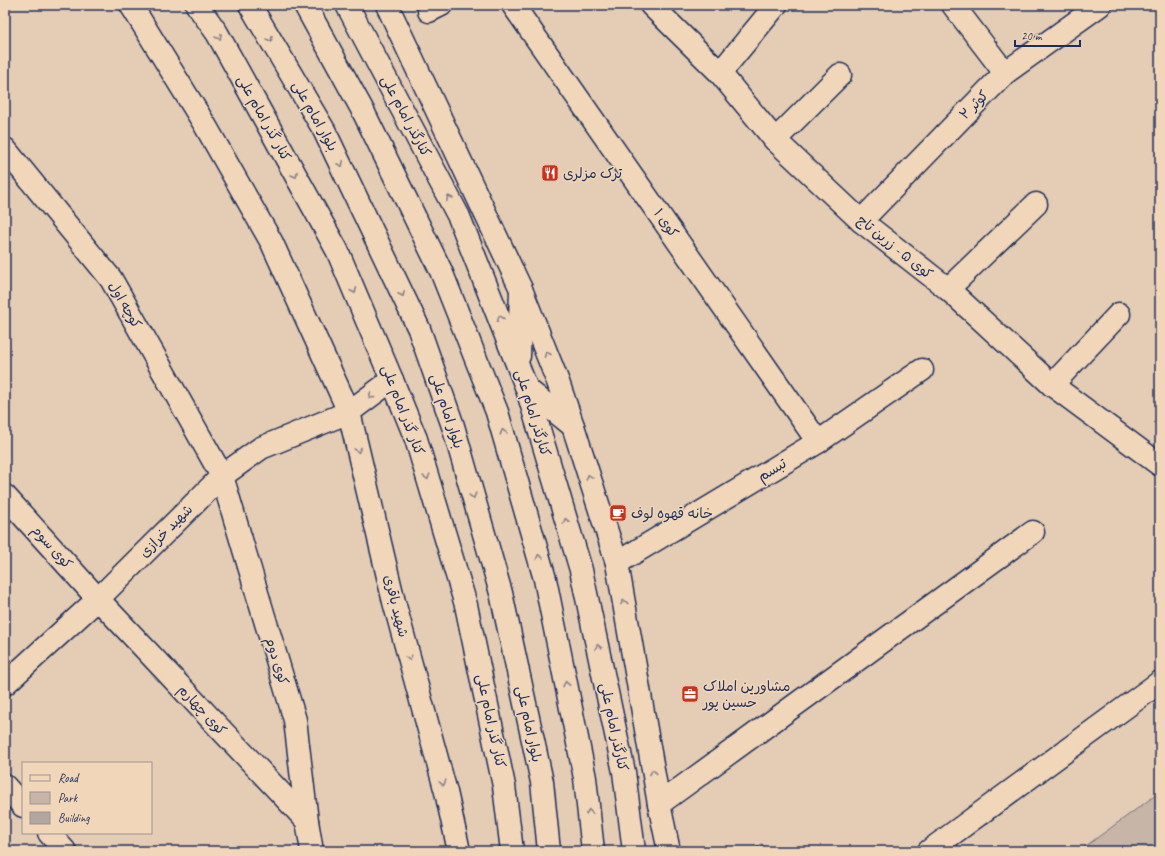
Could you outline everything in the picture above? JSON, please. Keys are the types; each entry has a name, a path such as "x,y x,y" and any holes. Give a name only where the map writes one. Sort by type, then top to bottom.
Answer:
{"main road":[{"name":"شهید باقری","path":"131,5 205,124 272,243 350,412 394,602 446,792 459,851"},
{"name":"کنار گذر امام علی","path":"197,5 217,33 337,250 416,439 466,605 504,786 512,851"},
{"name":"بلوار امام علی","path":"250,5 328,137 419,329 453,426 501,593 542,782 549,851"},
{"path":"305,5 363,112 441,270 497,412 545,579 585,778 593,851"},
{"name":"کنارگذر امام علی","path":"347,5 459,217 527,390 581,570 624,772 634,851"},
{"path":"387,5 521,289 558,382 573,426 617,563 659,804 669,851"},
{"name":"کوی ۱","path":"513,5 818,442"},
{"name":"کوی ۵ - زرین تاج","path":"651,5 720,73 775,140 861,221 948,289 1052,385 1160,465"},
{"path":"720,73 776,5"},
{"path":"953,5 1006,73"},
{"name":"کوثر ۲","path":"861,221 1006,73 1100,5"},
{"path":"775,140 840,75"},
{"name":"کوچه اول","path":"5,149 111,279 222,476"},
{"path":"948,289 1036,204"},
{"path":"518,365 521,289"},
{"path":"1052,385 1119,314"},
{"name":"تبسم","path":"617,563 818,442 922,370"},
{"path":"350,412 392,380"},
{"path":"527,390 573,426"},
{"name":"شهید خرازی","path":"5,684 98,599 222,476 261,448 350,412"},
{"name":"کوی دوم","path":"222,476 295,720 312,851"},
{"name":"کوی سوم","path":"5,496 98,599"},
{"path":"659,804 1033,532"},
{"name":"کوی چهارم","path":"98,599 307,821"},
{"path":"928,851 1160,682"},
{"path":"5,786 22,805"},
{"path":"50,834 66,851"}],"green space":[{"path":"1160,792 1160,851 1079,851"}],"building":[{"path":"762,844 767,851 751,851"}],"place":[{"name":"ترک مزلری","path":"550,173"},
{"name":"خانه قهوه لوف","path":"618,513"},
{"name":"مشاورین املاک حسین پور","path":"690,694"}]}
